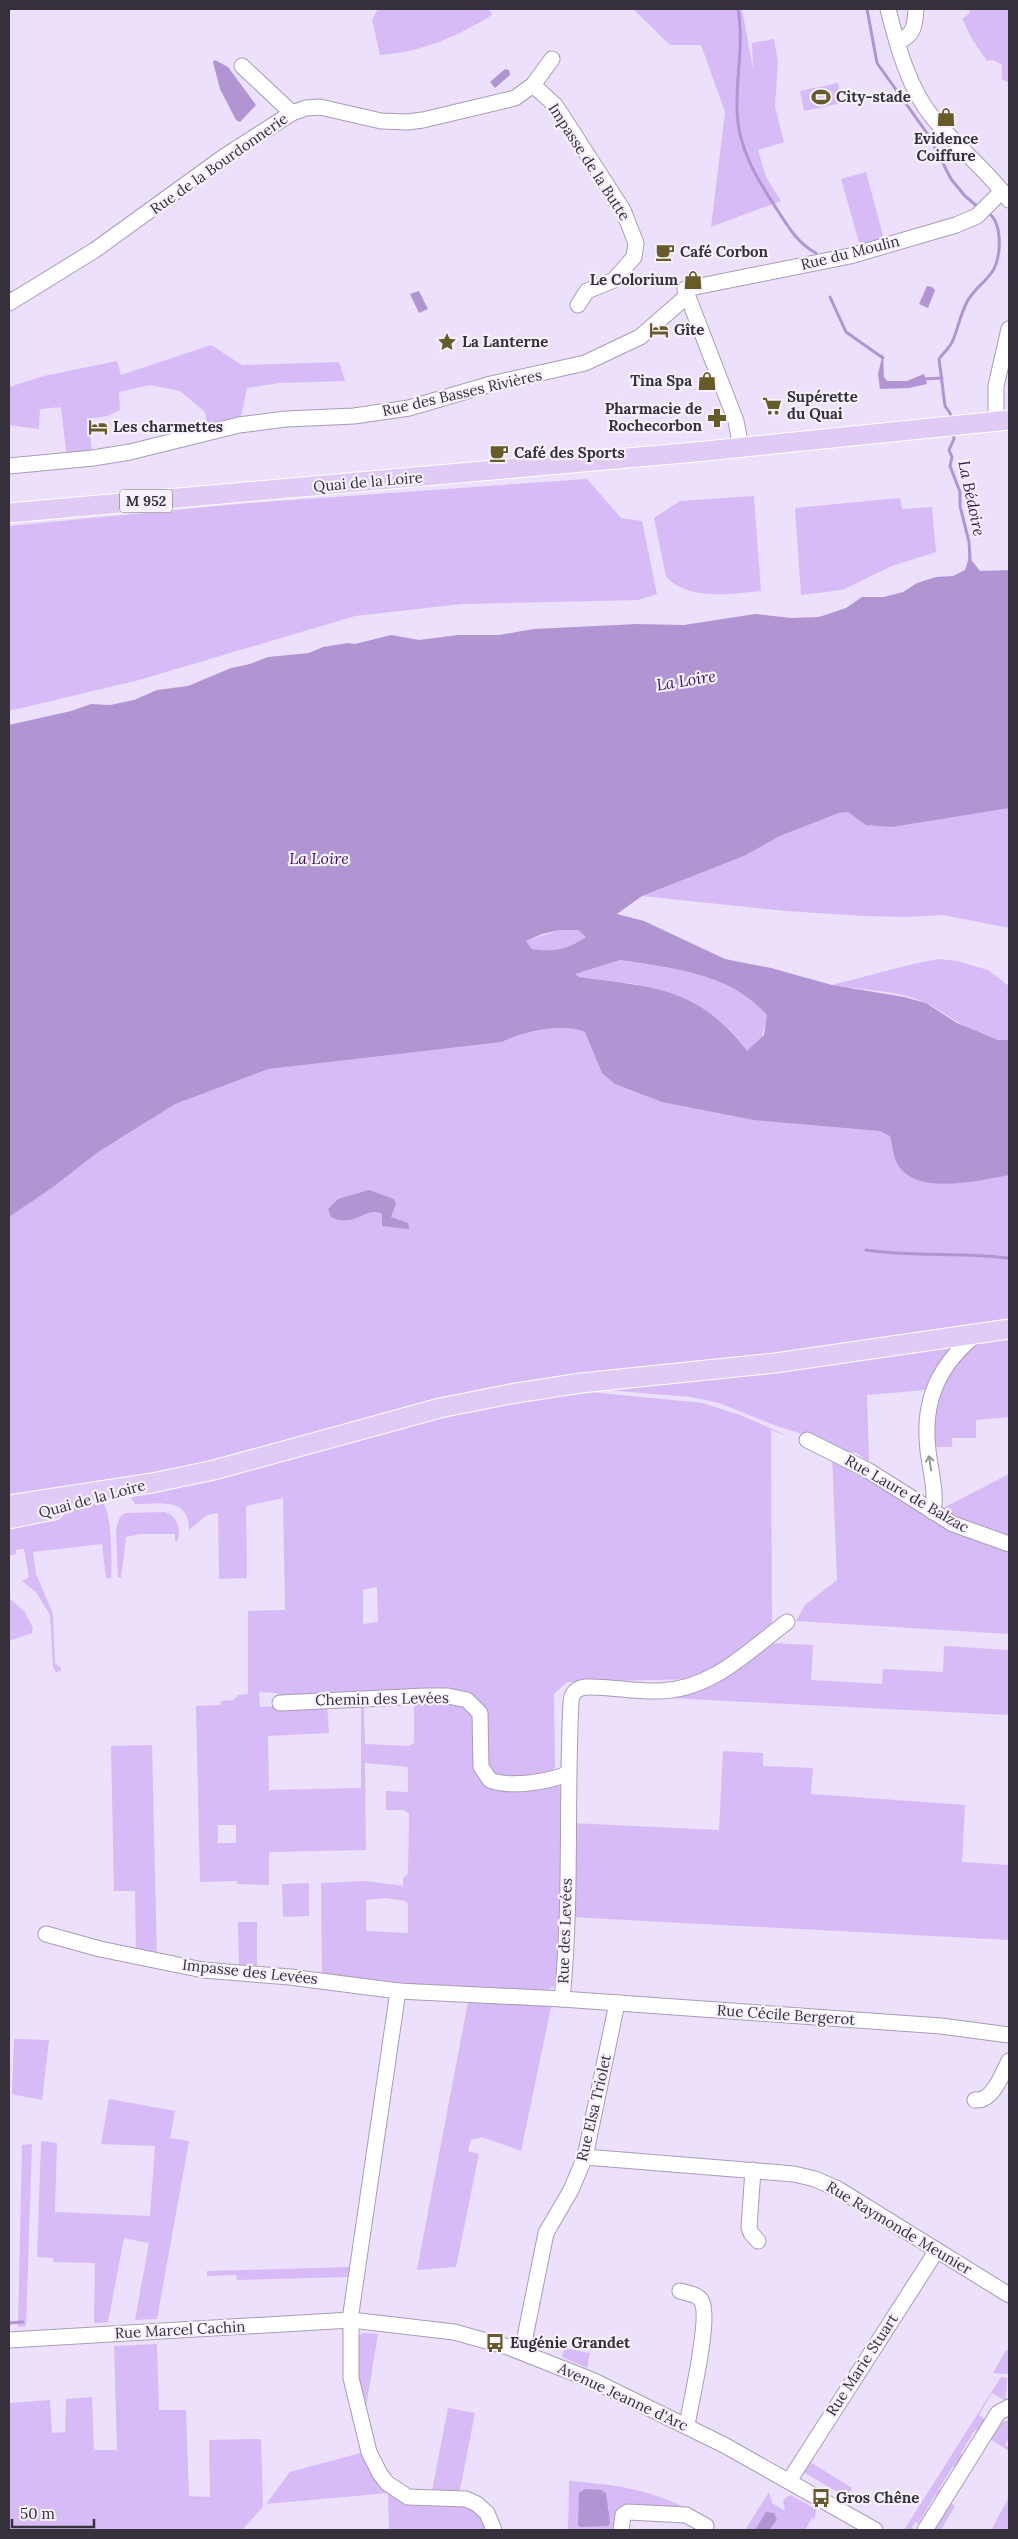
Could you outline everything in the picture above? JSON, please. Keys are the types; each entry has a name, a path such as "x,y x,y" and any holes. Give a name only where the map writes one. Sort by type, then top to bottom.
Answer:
{"main road":[{"name":"M 952","path":"734,448 1002,421"},
{"name":"Quai de la Loire","path":"9,513 734,448"},
{"path":"152,1483 259,1459 440,1408 510,1394 581,1383 775,1363 1009,1329"},
{"name":"Quai de la Loire","path":"9,1505 152,1483"},
{"name":"Quai de la Loire","path":"9,1519 112,1496 152,1483"}],"street":[{"path":"888,9 916,90 929,112 1006,196"},
{"path":"898,42 907,38 912,32 916,9"},
{"name":"Rue de la Bourdonnerie","path":"9,303 95,250 225,156 292,113 306,108 320,107 381,121 407,122 515,98 534,85 552,59"},
{"path":"242,66 292,113"},
{"name":"Impasse de la Butte","path":"534,85 555,105 563,117 623,210 636,239 634,257 614,280 587,291 578,305"},
{"name":"Rue du Moulin","path":"686,292 850,256 956,226 977,216 988,205 1006,196"},
{"path":"686,292 736,421 734,448"},
{"name":"Rue des Basses Rivières","path":"9,466 93,458 130,452 239,425 354,416 409,408 491,384 585,363 640,337 686,292"},
{"path":"1002,421 996,386 1009,329"},
{"path":"933,1512 934,1499 927,1433 931,1394 937,1380 960,1348 978,1333"},
{"name":"Rue Laure de Balzac","path":"807,1440 844,1457 962,1528 1009,1544"},
{"name":"Rue des Levées","path":"398,1991 562,1999 567,1925 567,1774 572,1696 578,1689 594,1687 660,1691 694,1684 727,1669 787,1622"},
{"name":"Chemin des Levées","path":"280,1703 416,1696 458,1698 473,1704 480,1713 481,1767 490,1780 500,1783 536,1782 567,1774"},
{"name":"Impasse des Levées","path":"46,1934 100,1949 203,1970 290,1976 398,1991"},
{"path":"398,1991 350,2320 351,2378 369,2452 380,2474 392,2488 408,2497 466,2499 477,2504 487,2513 494,2530"},
{"name":"Rue Cécile Bergerot","path":"562,1999 941,2026 1009,2035"},
{"name":"Rue Elsa Triolet","path":"522,2352 546,2234 571,2190 586,2157 617,2003"},
{"path":"975,2100 984,2100 989,2096 1009,2061"},
{"name":"Rue Raymonde Meunier","path":"586,2157 794,2174 826,2183 1009,2295"},
{"path":"753,2170 750,2233 758,2241"},
{"name":"Rue Marie Stuart","path":"789,2481 937,2250"},
{"path":"680,2291 692,2294 701,2300 704,2309 700,2356 687,2426"},
{"name":"Rue Marcel Cachin","path":"9,2340 350,2320"},
{"name":"Avenue Jeanne d'Arc","path":"350,2320 441,2330 522,2352 594,2381 687,2426 875,2530"},
{"path":"925,2530 998,2413 1009,2407"},
{"path":"621,2530 623,2515 628,2512 686,2515 708,2529"}],"shaded area":[{"path":"378,9 489,9 492,15 452,37 424,47 380,55 372,20"},
{"path":"633,9 742,9 753,69 752,43 774,39 778,61 775,106 784,142 758,150 766,177 781,201 711,227 725,112 701,45 670,45"},
{"path":"969,9 1009,9 1009,83 1002,79 1002,65 993,60 987,61 972,39 962,19 970,13"},
{"name":"City-stade","path":"838,83 842,103 804,111 800,91"},
{"path":"866,172 884,239 860,246 841,179"},
{"path":"211,345 242,365 339,362 345,381 279,383 247,388 239,425 209,432 205,412 180,391 150,385 119,392 120,410 107,416 88,419 93,458 67,460 61,407 40,409 39,429 9,425 9,387 44,376 117,361 121,375"},
{"path":"587,479 621,518 642,521 657,594 638,600 462,604 355,616 139,680 9,711 9,526 249,503"},
{"path":"754,496 761,591 723,594 698,593 676,585 666,577 654,518 680,501"},
{"path":"900,498 902,509 932,507 936,552 892,566 842,590 801,595 795,508"},
{"path":"1009,754 1009,928 943,915 909,917 863,916 786,911 642,896 744,856 780,836 839,813 848,812"},
{"path":"560,930 578,930 587,937 573,945 554,950 532,949 526,941"},
{"path":"939,959 957,961 988,970 1009,986 1009,1040 998,1040 976,1033 936,1008 904,995 832,985 913,964"},
{"path":"620,960 680,970 718,981 736,989 752,1000 768,1015 762,1036 1009,1115 1009,1323 862,1344 605,1375 274,1450 9,1501 9,1210 214,1071 651,999 636,984 579,977 574,974"},
{"path":"1009,1335 1009,1417 976,1420 976,1438 952,1438 952,1447 931,1447 938,1389 966,1346"},
{"path":"958,1342 926,1390 867,1395 869,1462 855,1452 852,1454 830,1443 774,1425 719,1403 691,1397 605,1390"},
{"path":"590,1392 703,1403 743,1416 790,1437 771,1430 772,1628 758,1634 739,1656 725,1666 697,1679 567,1682 554,1694 555,1767 544,1777 537,1779 503,1781 495,1780 487,1775 484,1766 484,1728 480,1706 473,1700 462,1696 439,1692 325,1694 326,1698 288,1700 276,1693 259,1692 260,1707 327,1705 329,1733 268,1736 269,1790 361,1788 361,1704 364,1704 365,1744 409,1746 414,1743 414,1701 443,1700 455,1701 469,1710 474,1721 476,1760 482,1781 492,1786 500,1787 553,1782 564,1790 561,1972 553,1987 541,1993 414,1987 408,1983 322,1975 321,1883 366,1881 403,1886 403,1878 408,1874 409,1814 404,1810 386,1810 386,1791 408,1792 408,1767 365,1763 366,1850 269,1852 269,1885 237,1884 237,1881 200,1882 196,1706 221,1705 221,1701 234,1700 238,1695 248,1694 248,1611 285,1610 283,1498 246,1506 247,1578 219,1579 218,1513 207,1515 189,1530 188,1519 178,1507 162,1503 135,1504 131,1498 138,1492 258,1467 442,1415 516,1399","holes":["377,1587 378,1622 363,1624 363,1590","218,1825 236,1825 236,1843 218,1843","386,1898 405,1901 408,1904 408,1933 366,1931 366,1900"]},
{"path":"832,1456 1009,1547 1009,1634 796,1621 805,1605 837,1580"},
{"path":"1009,1474 1009,1537 974,1527 943,1508"},
{"path":"103,1503 108,1517 111,1539 111,1578 106,1578 102,1544 33,1552 36,1574 53,1614 55,1663 61,1668 61,1671 56,1672 53,1667 50,1615 36,1592 22,1581 29,1577 24,1549 16,1550 16,1554 9,1556 9,1522"},
{"path":"165,1512 173,1516 177,1523 179,1531 178,1540 175,1542 175,1534 141,1534 126,1537 121,1578 118,1577 116,1529 120,1517 125,1513"},
{"path":"9,1598 25,1612 33,1628 32,1633 9,1641"},
{"path":"770,1643 813,1645 811,1680 882,1684 883,1669 943,1672 944,1646 1009,1650 1009,1715 668,1698 668,1695"},
{"path":"152,1745 157,1960 136,1956 135,1891 114,1891 111,1746"},
{"path":"723,1751 763,1753 763,1766 813,1768 811,1794 965,1805 962,1862 1009,1865 1009,1940 570,1917 571,1823 719,1830"},
{"path":"309,1883 309,1916 283,1917 282,1884"},
{"path":"238,1922 257,1922 257,1969 239,1967"},
{"path":"469,1997 552,2003 521,2151 482,2137 471,2140 468,2151 479,2154 456,2267 417,2270"},
{"path":"14,2039 49,2040 42,2100 12,2094"},
{"path":"109,2099 175,2111 170,2138 189,2141 157,2319 135,2320 149,2243 124,2238 108,2322 94,2323 95,2263 54,2262 53,2258 37,2257 41,2141 57,2143 55,2212 150,2216 155,2146 101,2144"},
{"path":"32,2144 26,2326 18,2327 22,2145"},
{"path":"350,2267 348,2277 237,2280 236,2275 207,2276 207,2271"},
{"path":"362,2333 378,2334 365,2413 357,2368 358,2337"},
{"path":"157,2344 159,2410 186,2410 189,2496 210,2497 209,2440 261,2439 263,2507 242,2530 9,2530 9,2403 50,2400 52,2433 65,2432 66,2399 92,2397 94,2450 117,2450 114,2346"},
{"path":"564,2348 590,2353 587,2368 562,2357"},
{"path":"1006,2350 1009,2351 1009,2374 993,2373"},
{"path":"1001,2377 1007,2378 1006,2398 1009,2400 1004,2400 992,2393 979,2415 986,2420 979,2432 975,2430 961,2453 964,2456 957,2468 953,2466 939,2489 942,2492 939,2496 935,2495 919,2522 921,2524 915,2522 912,2528 916,2530 904,2530"},
{"path":"448,2408 475,2413 460,2490 432,2491"},
{"path":"1009,2420 1009,2438 1005,2445 1009,2447 1009,2451 990,2439 1001,2422"},
{"path":"364,2452 385,2490 472,2503 489,2530 389,2530 388,2493 266,2504 290,2472"},
{"path":"810,2462 852,2488 846,2497 805,2473 804,2471"},
{"path":"569,2481 633,2489 663,2498 694,2512 618,2508 617,2530 568,2530"},
{"path":"769,2492 772,2503 785,2511 783,2500 790,2495 816,2509 815,2519 812,2518 805,2530 745,2530"},
{"path":"1009,2497 1009,2530 991,2530"},
{"path":"951,2503 955,2506 941,2530 934,2530"}],"water":[{"path":"215,60 228,67 256,105 240,122 236,120 220,89 213,62"},
{"path":"505,69 509,70 510,75 495,88 490,82"},
{"path":"927,286 935,290 928,308 919,304"},
{"path":"419,291 428,309 419,313 410,294"},
{"path":"883,353 884,377 887,381 907,381 924,374 927,384 909,388 880,389 878,374"},
{"name":"La Loire","path":"969,557 980,571 1009,570 1009,808 892,827 866,825 848,812 839,813 780,836 744,856 642,896 617,914 644,921 725,959 771,968 832,985 904,997 926,1003 957,1023 998,1040 1009,1040 1009,1175 953,1184 923,1182 911,1177 901,1169 895,1158 890,1136 880,1131 754,1120 662,1102 615,1084 602,1073 585,1032 576,1029 554,1028 531,1032 501,1042 268,1069 175,1104 98,1152 53,1187 9,1217 9,725 71,711 91,704 110,705 134,700 157,690 188,686 231,668 250,664 268,657 309,653 323,647 348,643 355,644 391,635 419,640 458,635 499,635 534,629 637,624 684,625 755,614 791,618 819,617 846,608 862,597 884,597 903,592 917,583 936,577 953,576 965,570","holes":["560,930 578,930 586,937 572,945 554,950 532,949 526,941 542,934","620,960 680,970 718,981 752,1001 767,1015 764,1035 747,1051 729,1030 711,1014 692,1002 652,988 579,977 575,974"]},
{"path":"369,1190 394,1199 396,1204 391,1217 408,1223 409,1229 382,1226 382,1214 376,1212 347,1220 331,1217 328,1209 338,1199"},
{"path":"585,2489 601,2490 606,2493 610,2523 608,2526 580,2527 578,2525 579,2493"},
{"path":"766,2512 774,2513 777,2520 769,2530 755,2530"}],"waterway":[{"path":"738,9 740,47 737,111 741,138 762,186 789,228 803,244 816,253"},
{"name":"La Bédoire","path":"867,9 877,63 929,136 951,179 965,196 979,208"},
{"name":"La Bédoire","path":"952,421 950,413 945,406 939,359 952,343 969,299 992,272 998,258 998,231 996,223 987,212"},
{"path":"830,297 846,332 883,358"},
{"path":"924,379 942,378"},
{"name":"La Bédoire","path":"953,432 954,439 949,450 952,457 950,466 960,492 960,506 969,542 970,560"},
{"path":"866,1250 1009,1258"},
{"path":"9,2323 23,2322"}],"place":[{"name":"City-stade","path":"821,97"},
{"name":"Evidence Coiffure","path":"946,117"},
{"name":"Café Corbon","path":"665,252"},
{"name":"Le Colorium","path":"693,280"},
{"name":"Gîte","path":"659,330"},
{"name":"La Lanterne","path":"447,342"},
{"name":"Tina Spa","path":"707,381"},
{"name":"Supérette du Quai","path":"772,406"},
{"name":"Pharmacie de Rochecorbon","path":"717,418"},
{"name":"Les charmettes","path":"98,427"},
{"name":"Café des Sports","path":"499,453"},
{"name":"Eugénie Grandet","path":"495,2343"},
{"name":"Gros Chêne","path":"821,2498"}]}
